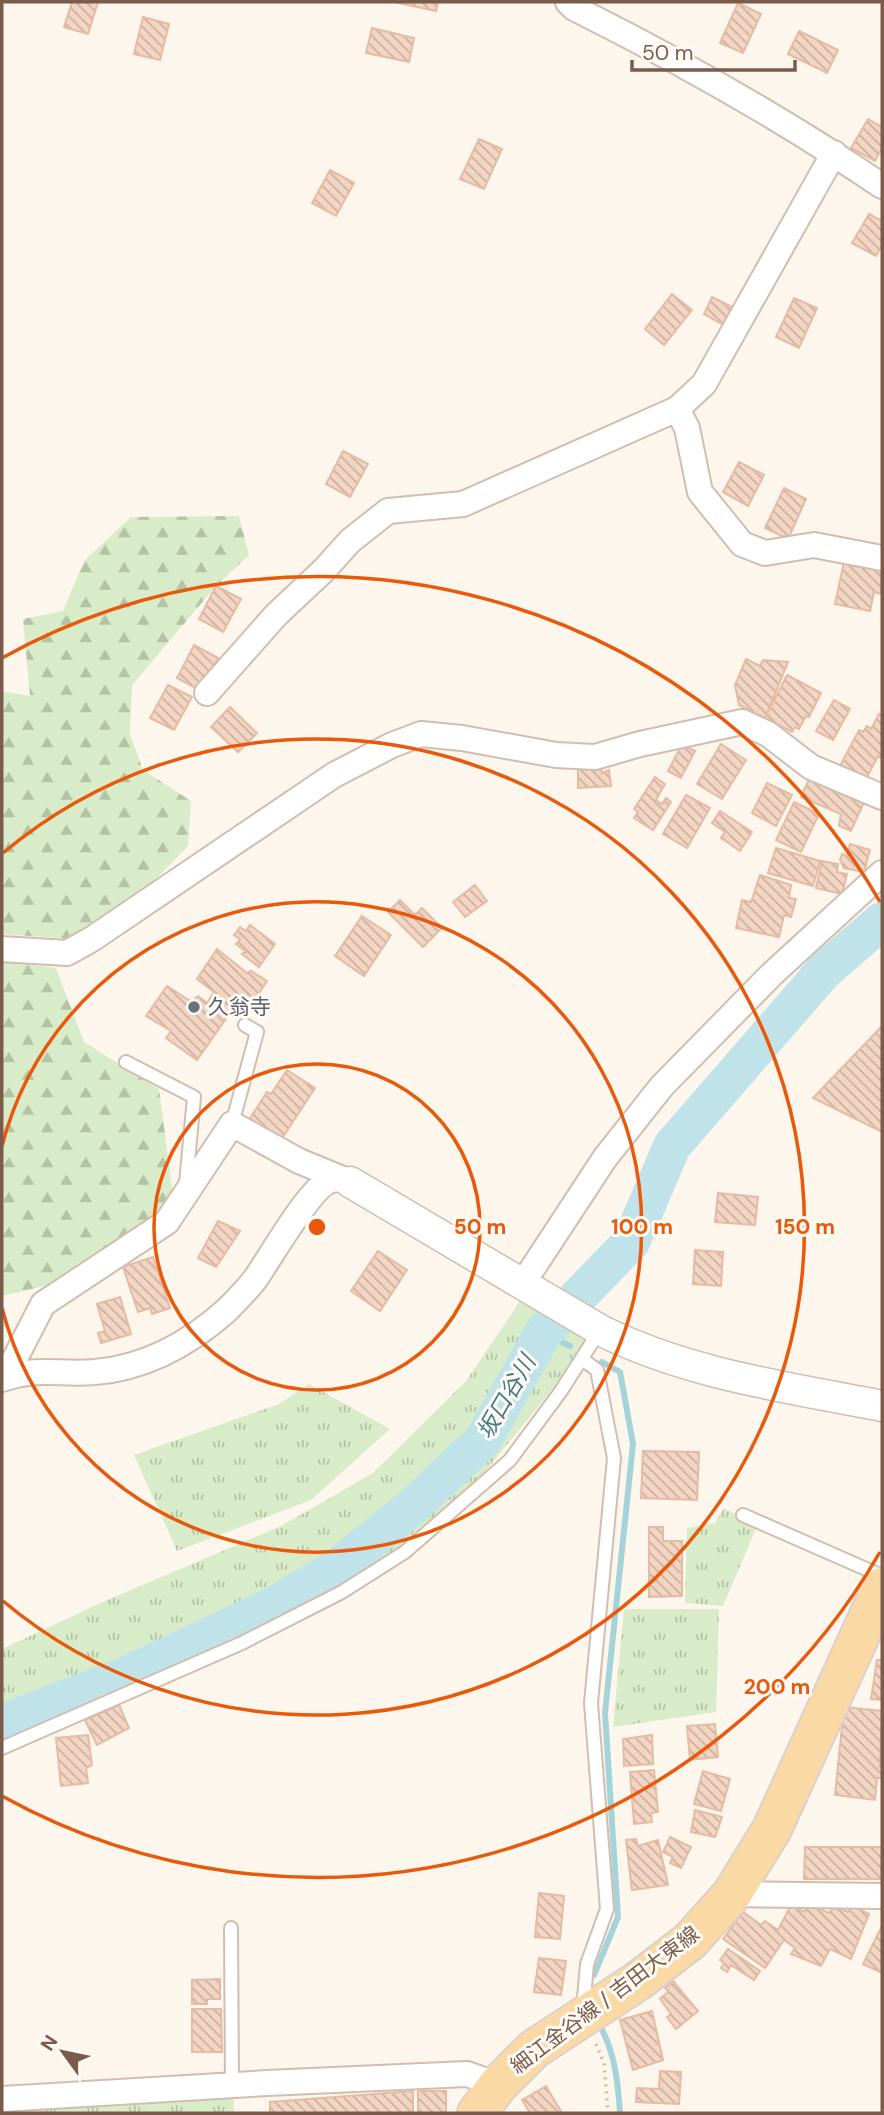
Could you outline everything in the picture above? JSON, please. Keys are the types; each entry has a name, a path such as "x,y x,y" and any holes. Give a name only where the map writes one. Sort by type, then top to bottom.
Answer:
{"main road":[{"name":"細江金谷線 / 吉田大東線","path":"487,2099 534,2049 638,1981 690,1941 733,1894 772,1829 882,1587"}],"street":[{"path":"568,2 574,8 690,67 834,153 882,186"},
{"path":"207,693 276,615 324,570 350,541 388,511 463,504 677,409 704,384 834,153"},
{"path":"677,409 687,428 700,492 742,544 765,553 814,545 882,558"},
{"path":"2,949 67,953 92,939 334,775 392,745 421,734 462,738 556,755 595,757 653,741 742,722 768,734 811,767 882,797"},
{"path":"527,1285 605,1158 662,1086 771,975 882,873"},
{"path":"3,1378 43,1304 167,1222 232,1124 299,1161 350,1182 594,1327 653,1354 712,1372 882,1406"},
{"path":"3,1378 26,1371 93,1372 114,1369 137,1364 180,1345 238,1300 255,1280 315,1192 329,1181 350,1182"},
{"path":"733,1894 882,1896"},
{"path":"2,2099 467,2074 487,2099"}],"lane":[{"path":"232,1124 257,1031 245,1025"},
{"path":"126,1062 194,1097 185,1194"},
{"path":"2,1748 242,1643 342,1592 405,1552 510,1460 582,1359 594,1327"},
{"path":"582,1359 597,1370 614,1458 591,1703 607,1909 587,1964 582,2000 584,2017"},
{"path":"743,1515 882,1576"},
{"path":"231,1927 232,2085"}],"path":[{"path":"584,2017 604,2063 608,2113"}],"green space":[{"path":"239,516 249,555 216,586 132,685 130,734 143,770 191,801 188,846 154,881 72,939 2,934 2,691 30,696 23,619 63,611 84,561 131,517"},
{"path":"2,960 56,968 84,1042 159,1089 175,1210 61,1282 2,1296"},
{"path":"521,1300 593,1339 431,1538 383,1561 282,1622 2,1748 2,1649 105,1601 281,1526 373,1473 466,1381"},
{"path":"309,1384 390,1429 311,1500 177,1551 134,1455 279,1404"},
{"path":"724,1508 757,1526 723,1606 685,1603 687,1528 715,1523"},
{"path":"624,1609 719,1609 716,1712 613,1727"},
{"path":"233,2092 234,2113 2,2113 2,2111"}],"building":[{"path":"72,2 98,2 88,34 64,27"},
{"path":"394,2 438,2 436,11"},
{"path":"738,3 761,14 743,53 720,43"},
{"path":"143,17 169,24 160,60 134,54"},
{"path":"372,28 414,38 409,62 366,53"},
{"path":"799,31 838,50 827,73 788,54"},
{"path":"868,119 882,127 882,148 875,161 851,148"},
{"path":"479,139 502,149 484,189 460,179"},
{"path":"330,170 354,183 336,216 312,203"},
{"path":"869,214 882,221 882,245 876,256 852,243"},
{"path":"672,294 692,310 664,345 645,329"},
{"path":"712,297 740,311 731,329 704,314"},
{"path":"794,298 817,308 799,348 776,337"},
{"path":"343,451 368,464 350,497 326,484"},
{"path":"739,462 764,475 748,506 723,492"},
{"path":"784,488 806,499 788,539 765,528"},
{"path":"844,562 882,570 881,594 874,592 870,611 835,604"},
{"path":"216,586 241,599 223,632 199,619"},
{"path":"194,645 218,658 201,691 177,678"},
{"path":"746,659 760,666 763,660 788,662 765,718 739,705 735,685"},
{"path":"787,675 821,693 809,717 806,716 799,729 795,727 792,732 765,718"},
{"path":"168,685 192,697 174,730 150,718"},
{"path":"834,700 850,709 833,740 816,731"},
{"path":"230,707 257,733 238,752 211,727"},
{"path":"879,714 882,715 882,759 878,756 866,779 840,766 859,730 863,732 867,726 871,729"},
{"path":"682,744 695,751 681,778 668,771"},
{"path":"721,744 746,760 722,799 697,784"},
{"path":"578,766 601,766 602,773 609,770 611,786 578,788"},
{"path":"811,775 865,800 851,831 839,826 841,814 801,797"},
{"path":"655,777 665,784 656,800 662,804 666,798 671,802 653,830 634,818 638,812 634,809"},
{"path":"767,783 792,795 776,826 752,813"},
{"path":"686,795 710,808 687,848 663,834"},
{"path":"794,802 819,814 801,852 776,840"},
{"path":"720,811 752,832 740,851 721,838 725,832 712,823"},
{"path":"850,844 870,850 864,872 844,868 840,860 842,854 847,856"},
{"path":"776,848 820,861 813,886 768,873"},
{"path":"822,861 838,864 837,872 847,874 842,894 816,888"},
{"path":"760,875 791,885 789,898 796,899 791,917 784,915 779,937 736,928 742,900 751,902"},
{"path":"475,885 487,901 465,917 453,902"},
{"path":"400,900 415,915 422,908 442,928 423,947 388,912"},
{"path":"362,916 391,935 364,976 335,956"},
{"path":"250,925 275,944 259,967 242,954 246,952 236,944 240,939 234,935 240,927 246,931"},
{"name":"久翁寺","path":"217,949 247,973 251,971 267,981 247,1011 237,1003 197,1060 166,1038 171,1031 146,1016 167,986 192,1002 198,996 207,1003 214,992 197,979"},
{"path":"882,1026 882,1132 813,1098"},
{"path":"287,1070 315,1088 281,1140 249,1120 267,1092 271,1094"},
{"path":"718,1193 758,1197 755,1225 715,1222"},
{"path":"218,1221 240,1231 216,1267 198,1258"},
{"path":"695,1250 723,1252 721,1286 693,1284"},
{"path":"378,1251 407,1270 380,1311 351,1291"},
{"path":"153,1257 170,1308 152,1314 150,1308 138,1312 123,1267"},
{"path":"120,1297 131,1334 101,1343 98,1333 105,1331 97,1304"},
{"path":"643,1451 699,1452 697,1500 641,1498"},
{"path":"649,1527 663,1527 663,1541 682,1541 682,1596 649,1597"},
{"path":"877,1660 882,1660 882,1700 871,1699"},
{"path":"119,1705 129,1728 97,1745 85,1720"},
{"path":"844,1707 882,1711 882,1778 877,1778 875,1800 835,1795"},
{"path":"715,1724 718,1757 690,1760 687,1726"},
{"path":"88,1735 92,1765 86,1768 88,1783 61,1786 56,1738"},
{"path":"652,1735 653,1764 624,1766 623,1739"},
{"path":"654,1770 658,1812 651,1813 652,1822 634,1824 630,1772"},
{"path":"703,1771 730,1779 721,1811 694,1804"},
{"path":"695,1810 722,1817 715,1837 691,1832"},
{"path":"670,1837 691,1847 681,1868 670,1863 673,1857 663,1852"},
{"path":"636,1839 638,1846 658,1840 668,1885 632,1890 626,1840"},
{"path":"805,1847 882,1847 882,1879 804,1879"},
{"path":"539,1893 564,1896 560,1939 535,1937"},
{"path":"808,1904 829,1913 834,1906 848,1912 853,1906 869,1914 851,1959 830,1949 821,1966 791,1954 795,1948 784,1940 765,1968 723,1939 743,1912 761,1925 765,1921 778,1930 791,1905 804,1912"},
{"path":"882,1926 882,1973 863,1964"},
{"path":"728,1949 760,1971 754,1980 731,1965 727,1972 721,1968 724,1963 720,1960"},
{"path":"539,1958 566,1961 561,1995 534,1992"},
{"path":"220,1979 220,1999 207,1999 207,2004 192,2004 192,1980"},
{"path":"673,1981 698,2011 676,2029 667,2017 671,2014 660,1999 668,1992 665,1988"},
{"path":"192,2009 221,2009 222,2052 192,2052"},
{"path":"652,2011 663,2060 633,2070 620,2020"},
{"path":"660,2071 681,2072 679,2104 636,2102 637,2088 659,2089"},
{"path":"546,2086 562,2113 530,2113 522,2100"},
{"path":"413,2091 413,2113 270,2113 270,2102"},
{"path":"418,2091 446,2091 446,2113 418,2113"}],"waterway":[{"name":"坂口谷川","path":"2,1723 127,1675 271,1607 334,1570 412,1507 483,1440 543,1333 631,1242 672,1146 824,971 882,921"},
{"path":"543,1333 570,1346"},
{"path":"594,1975 618,1917 605,1713 633,1444 620,1372 602,1362"},
{"path":"599,2024 612,2056 620,2113"}],"place":[{"name":"久翁寺","path":"194,1007"}]}
